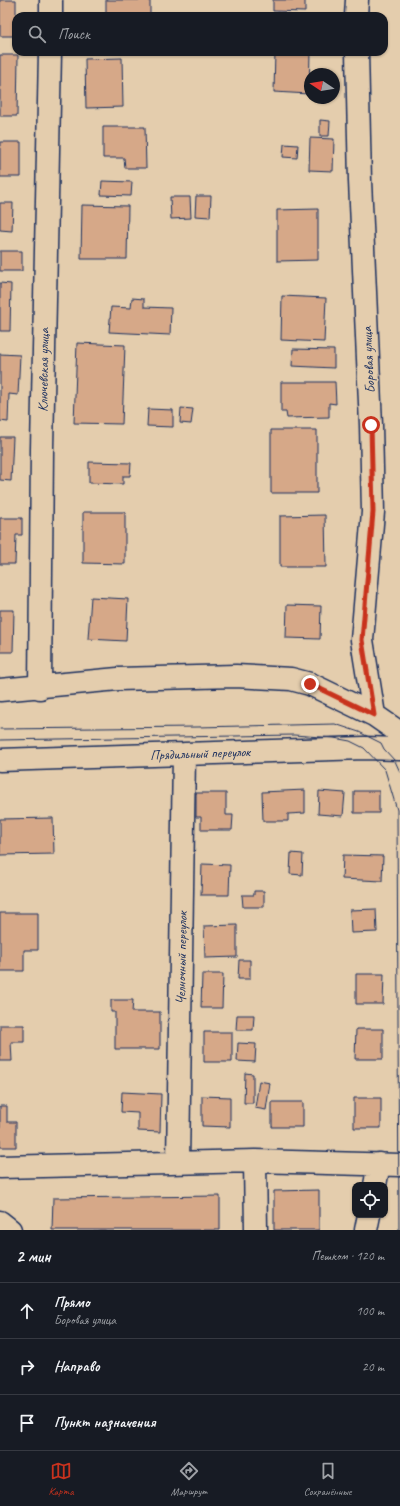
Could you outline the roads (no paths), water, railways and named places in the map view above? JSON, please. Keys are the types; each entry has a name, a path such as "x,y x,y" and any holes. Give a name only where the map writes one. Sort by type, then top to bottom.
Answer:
{"street":[{"path":"51,0 51,12"},
{"path":"356,12 357,0"},
{"name":"Ключевская улица","path":"40,688 42,434 50,56"},
{"name":"Боровая улица","path":"357,56 360,181 371,418 373,512 362,640 374,715"},
{"path":"0,690 40,688 126,679 236,676 291,679 310,684 374,715 400,732"},
{"name":"Прядильный переулок","path":"0,760 364,748 400,749"},
{"name":"Челночный переулок","path":"178,1163 184,754"},
{"path":"255,1161 256,1230"},
{"path":"0,1167 255,1161 385,1171"},
{"path":"366,1230 368,1218"},
{"path":"0,1222 10,1230"}],"tram line":[{"path":"0,729 335,724 359,732 381,743 384,749 395,761 400,772"},
{"path":"0,740 294,735 334,738 350,741 364,748 385,770 397,810 399,1230"}]}
